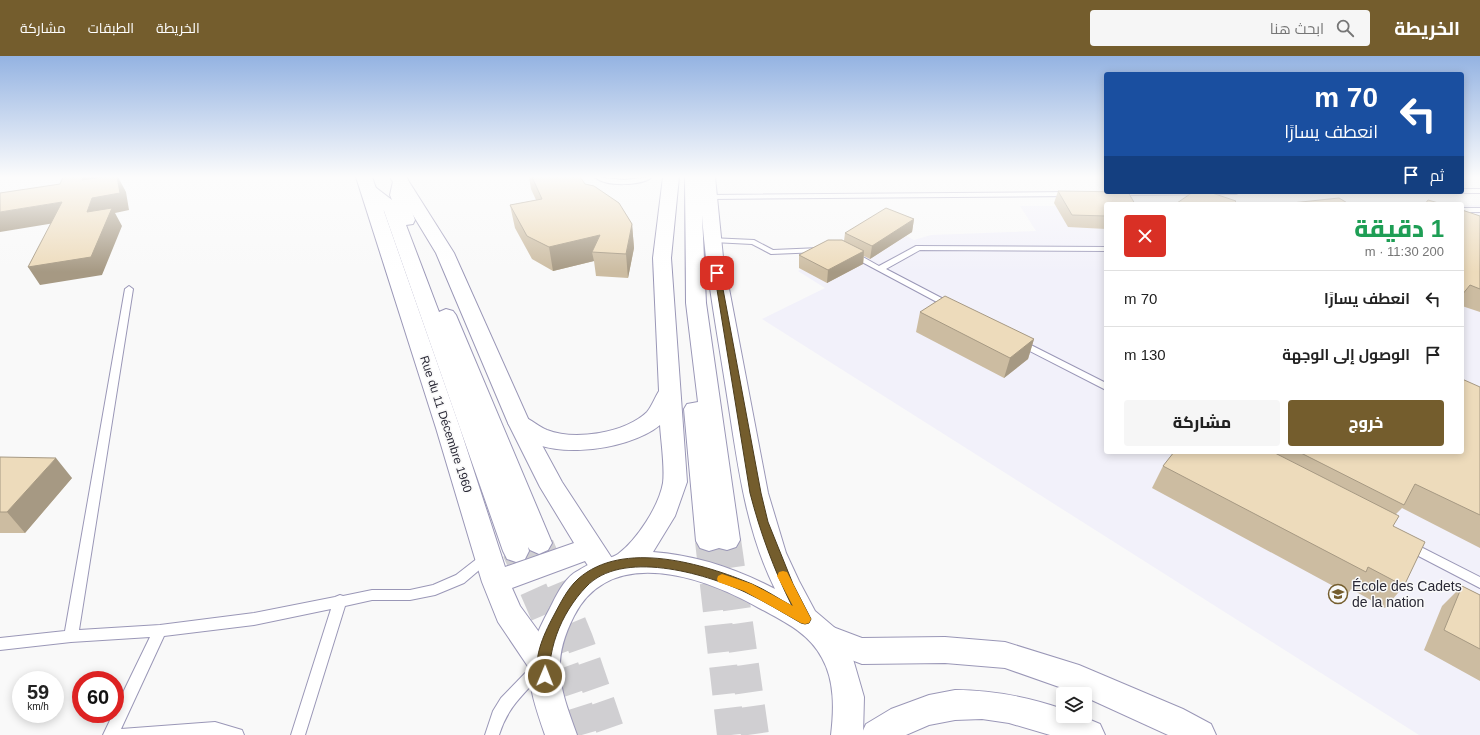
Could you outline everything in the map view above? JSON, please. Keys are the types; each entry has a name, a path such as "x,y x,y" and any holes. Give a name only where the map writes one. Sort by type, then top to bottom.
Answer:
{"main road":[{"name":"Rue du 11 Décembre 1960","path":"375,209 392,264 448,428 496,582 508,613 544,664"},
{"path":"391,209 516,552"},
{"path":"402,209 539,543"},
{"path":"418,209 445,253 519,423 552,487 608,560"},
{"path":"496,582 608,560 646,543 660,523 670,502 675,482 662,258 666,209"},
{"path":"685,209 684,292 718,541 696,303 694,209"},
{"path":"710,209 714,257 756,493 774,552 787,585 815,628 839,659 848,692 847,735"},
{"path":"519,423 539,436 562,441 582,443 603,440 623,435 640,427 655,417 670,390"},
{"path":"561,735 546,689 544,664 550,634 565,606 582,582 608,560 661,562 693,568 748,588 815,628 862,651 946,650 1005,655 1079,679 1172,720 1200,735"},
{"path":"877,735 886,728 913,715 942,707 971,704 1002,706 1034,713 1089,735"}],"lane":[{"path":"1464,210 1480,210"},
{"path":"713,240 754,242 771,252 826,250"},
{"path":"878,269 919,248 1104,250"},
{"path":"842,249 961,312"},
{"path":"71,636 129,289"},
{"path":"1010,337 1104,386"},
{"path":"1397,539 1480,582"},
{"path":"0,644 71,636 160,631 254,619 340,600 372,595 410,595 435,590 460,579 488,556"},
{"path":"298,735 340,600"},
{"path":"110,735 160,631"},
{"path":"492,735 498,716 506,703 544,664"},
{"path":"123,735 215,729 237,735"}],"shaded area":[{"name":"École des Cadets de la nation","path":"1022,209 1104,209 1104,454 1464,454 1464,209 1480,209 1480,735 1419,735 762,319 825,288 798,271 887,226 914,240 931,235 1036,231"}],"building":[{"path":"0,209 21,209 0,212"},
{"path":"59,209 88,209 87,212 112,209 91,257 28,267"},
{"path":"512,209 623,209 632,224 626,254 592,252 600,235 549,247 527,236"},
{"path":"885,209 914,219 872,246 845,233"},
{"path":"1068,209 1104,209 1104,216 1072,215"},
{"path":"1464,211 1480,216 1480,289 1470,285 1464,292"},
{"path":"828,240 842,240 864,251 828,270 799,255"},
{"path":"945,296 1034,339 1010,358 920,312"},
{"path":"1464,380 1480,387 1480,515 1415,484 1404,505 1303,454 1464,454"},
{"path":"1172,454 1277,454 1399,516 1393,526 1425,542 1404,586 1368,567 1366,572 1163,466"},
{"path":"0,457 56,458 7,512 0,512"},
{"path":"1462,586 1480,595 1480,649 1444,630"}],"tunnel":[{"path":"727,540 755,735"},
{"path":"709,541 731,735"},
{"path":"540,545 579,639 612,735"},
{"path":"516,551 555,642 587,735"}],"slow traffic":[{"path":"722,579 748,588 805,619 783,576"}],"place":[{"name":"École des Cadets de la nation","path":"1338,594"}],"route":[{"path":"545,676 544,664 550,634 565,606 582,582 605,569 627,563 661,562 693,568 748,588 805,619 787,585 763,522 756,493 717,273"}]}
